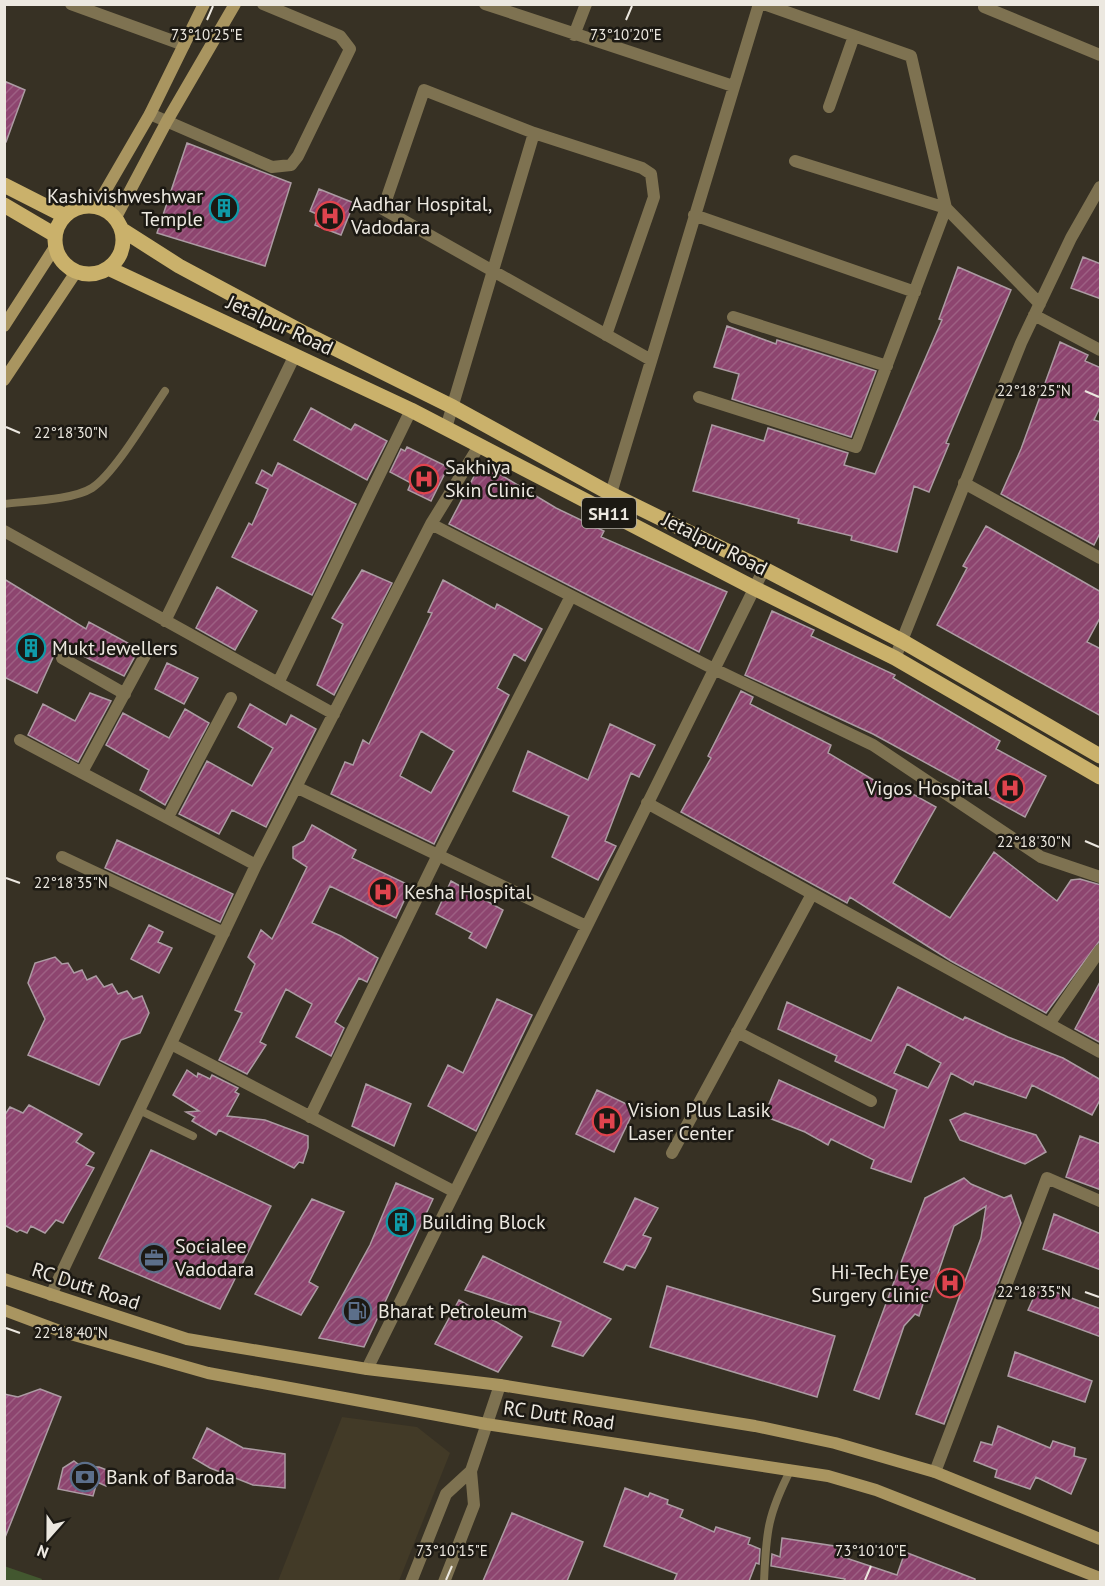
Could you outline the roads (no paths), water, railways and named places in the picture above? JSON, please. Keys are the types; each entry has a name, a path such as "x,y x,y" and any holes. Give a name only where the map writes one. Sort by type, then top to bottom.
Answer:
{"main road":[{"path":"96,207 150,114 204,4"},
{"path":"4,205 55,241 66,266 76,272 98,273 108,268 121,251 118,224 167,121 236,4"},
{"path":"4,185 65,216"},
{"path":"4,326 55,241 65,216 85,207 96,207 118,224"},
{"name":"Jetalpur Road","path":"118,224 179,266 453,407 611,494 764,569 902,641 1101,756"},
{"name":"Jetalpur Road","path":"108,268 411,410 754,588 895,658 1101,777"},
{"path":"4,380 76,272"},
{"name":"RC Dutt Road","path":"4,1279 187,1339 367,1369 500,1386 766,1429 834,1443 935,1472 1101,1539"},
{"name":"RC Dutt Road","path":"4,1310 52,1328 191,1369 486,1424 792,1468 876,1490 1101,1578"}],"street":[{"path":"71,4 184,45"},
{"path":"150,114 272,167 285,167 294,161 350,49 340,36 263,4"},
{"path":"485,4 733,86"},
{"path":"574,35 585,4"},
{"path":"606,512 759,4"},
{"path":"764,4 911,56 946,208 1037,309 1101,350"},
{"path":"985,4 984,7 1101,55"},
{"path":"829,107 854,36"},
{"path":"606,335 654,197 651,174 642,168 534,133 424,90 383,209 494,271 606,335 651,360"},
{"path":"446,428 534,133"},
{"path":"795,161 946,208"},
{"path":"895,658 964,483 1037,309 1071,238 1101,187"},
{"path":"699,397 856,447 946,208"},
{"path":"694,215 915,292"},
{"path":"733,317 887,366"},
{"path":"165,621 295,355"},
{"path":"278,683 411,410"},
{"path":"51,1295 256,865 431,524 479,446"},
{"path":"964,483 1100,555"},
{"path":"431,524 714,669 873,745 1041,857 1101,877"},
{"path":"4,531 334,714"},
{"path":"367,1369 764,569"},
{"path":"310,1117 438,855 571,596"},
{"path":"82,772 148,651"},
{"path":"62,658 125,694"},
{"path":"168,818 231,698"},
{"path":"20,740 256,865"},
{"path":"296,787 586,926"},
{"path":"647,803 1101,1052"},
{"path":"62,857 224,933"},
{"path":"672,1153 812,894"},
{"path":"1049,1024 1101,950"},
{"path":"737,1032 871,1101"},
{"path":"171,1044 454,1192"},
{"path":"935,1472 1047,1178 1101,1201"},
{"path":"444,1581 474,1505 471,1470 500,1386"},
{"path":"411,1581 446,1494 471,1470"}],"lane":[{"path":"4,504 77,494 91,489 107,475 165,391"},
{"path":"139,1110 193,1136"},
{"path":"764,1581 769,1519 774,1503 792,1468"}],"place":[{"name":"Kashivishweshwar Temple","path":"224,208"},
{"name":"Aadhar Hospital, Vadodara","path":"330,216"},
{"name":"Sakhiya Skin Clinic","path":"424,479"},
{"name":"Mukt Jewellers","path":"31,648"},
{"name":"Vigos Hospital","path":"1010,788"},
{"name":"Kesha Hospital","path":"383,892"},
{"name":"Vision Plus Lasik Laser Center","path":"607,1121"},
{"name":"Building Block","path":"401,1222"},
{"name":"Socialee Vadodara","path":"154,1258"},
{"name":"Hi-Tech Eye Surgery Clinic","path":"950,1283"},
{"name":"Bharat Petroleum","path":"357,1311"},
{"name":"Bank of Baroda","path":"85,1477"}]}
